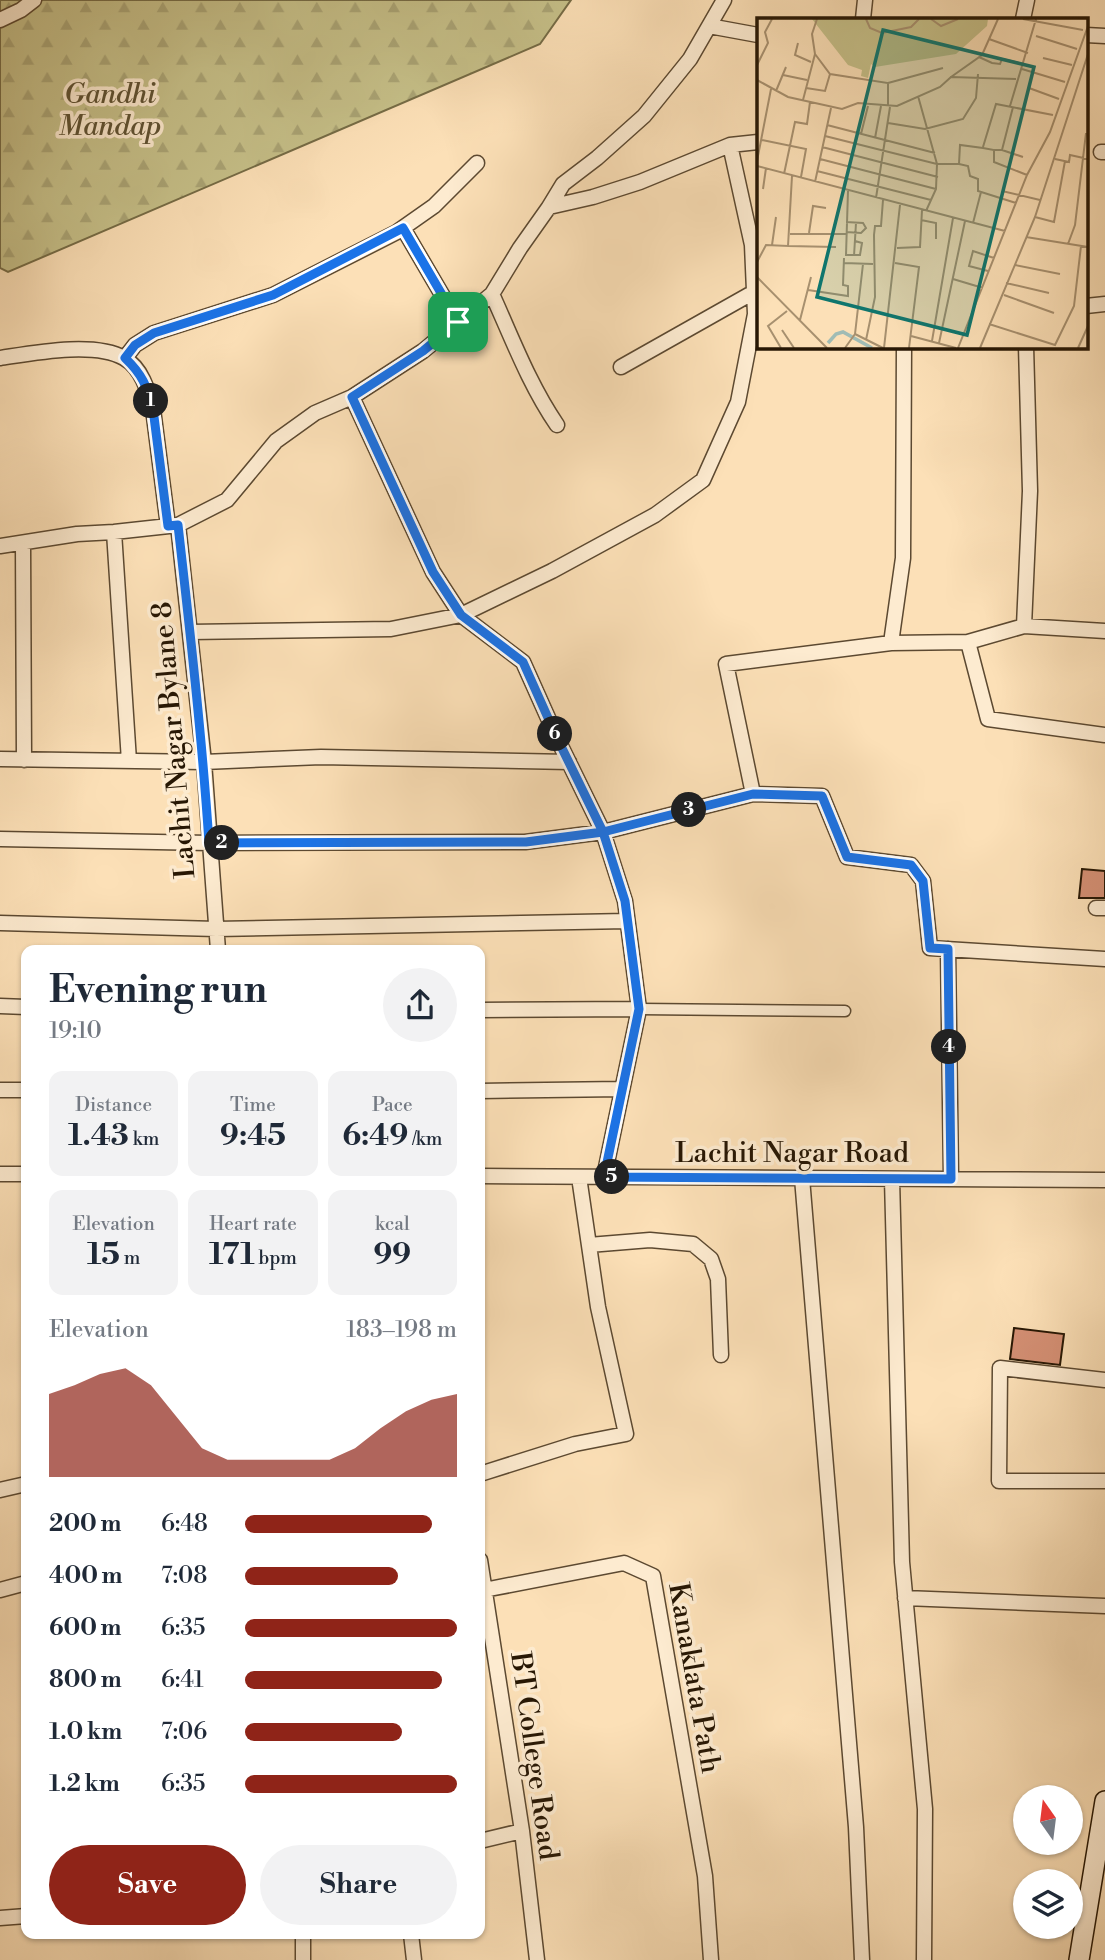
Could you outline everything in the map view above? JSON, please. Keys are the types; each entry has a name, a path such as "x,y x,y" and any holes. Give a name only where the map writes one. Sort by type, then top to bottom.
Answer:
{"main road":[{"path":"1079,1960 1105,1801"}],"street":[{"path":"0,20 34,0"},
{"path":"0,546 77,534 173,526 227,500 276,441 315,412 352,397 423,351 492,294 563,184 645,116 690,60 724,0"},
{"path":"863,18 865,0"},
{"path":"1023,18 1027,0"},
{"path":"709,26 757,35"},
{"path":"549,207 628,186 730,145 757,142"},
{"path":"190,632 391,629 461,615 552,571 655,515 703,480 738,402 755,314 752,245 730,145"},
{"path":"0,358 79,349 107,352 125,358 135,345 154,333 273,295 403,228 434,206 477,163"},
{"path":"403,228 458,322"},
{"path":"621,367 754,292"},
{"path":"492,294 533,386 556,425"},
{"path":"891,643 904,558 904,348"},
{"path":"1024,626 1030,491 1026,348"},
{"name":"Lachit Nagar Bylane 8","path":"125,358 139,372 153,409 190,632 204,762 218,945"},
{"path":"352,397 433,572 461,615 523,662 603,832 625,901 639,1009 604,1177"},
{"path":"114,532 129,761"},
{"path":"23,544 24,760"},
{"path":"753,794 726,664 891,643 968,642 1024,626 1105,631"},
{"path":"968,642 988,719 1105,735"},
{"path":"0,759 204,762 321,757 569,762"},
{"path":"0,839 209,843 526,842 603,832 753,794 822,796 847,857 911,865 923,881 930,948 1105,959"},
{"path":"0,923 216,929 627,920"},
{"path":"948,949 951,1179"},
{"path":"0,1006 21,1007"},
{"path":"485,1010 845,1012"},
{"path":"485,1091 622,1089"},
{"path":"0,1090 21,1090"},
{"path":"0,1174 21,1174"},
{"name":"Lachit Nagar Road","path":"485,1176 1105,1180"},
{"path":"485,1472 575,1444 626,1434 598,1307 579,1177"},
{"path":"803,1178 856,1827 863,1960"},
{"path":"892,1179 902,1562 925,1809 924,1960"},
{"path":"589,1245 650,1240 693,1244 711,1259 718,1279 721,1355"},
{"path":"1105,1380 1000,1368 999,1434 999,1481 1105,1481"},
{"path":"0,1490 21,1485"},
{"name":"Kanaklata Path","path":"485,1590 624,1563 653,1576 705,1876 711,1960"},
{"path":"0,1590 21,1584"},
{"name":"BT College Road","path":"485,1596 522,1831 537,1960"},
{"path":"905,1598 1105,1606"},
{"path":"485,1840 522,1831"},
{"path":"0,1918 21,1916"},
{"path":"303,1939 303,1960"},
{"path":"412,1939 414,1960"}],"green space":[{"name":"Gandhi Mandap","path":"0,0 571,0 540,44 8,272 0,268"}],"building":[{"path":"1082,869 1105,871 1105,898 1079,898"},
{"path":"1014,1328 1064,1334 1060,1365 1010,1359"}],"route":[{"path":"458,322 403,228 273,295 154,333 135,345 125,358 139,372 148,391 153,409 168,526 178,525 204,762 209,843 526,842 603,832 753,794 822,796 847,857 911,865 923,881 930,948 948,949 951,1179 604,1177 639,1009 625,901 603,832 523,662 461,615 433,572 352,397 423,351 458,322"}]}
